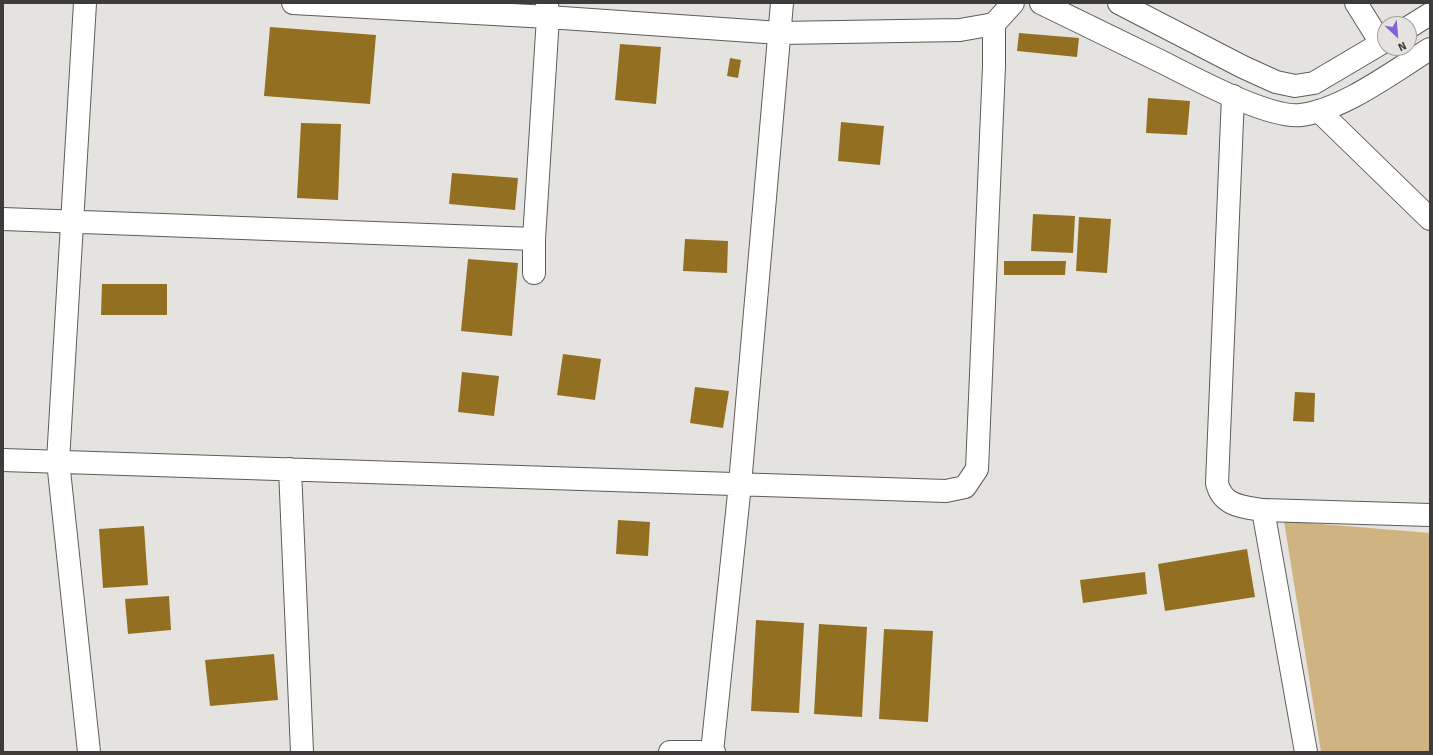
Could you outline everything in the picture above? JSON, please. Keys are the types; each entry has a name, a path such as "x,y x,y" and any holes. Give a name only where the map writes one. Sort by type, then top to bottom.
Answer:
{"street":[{"path":"85,3 58,461 90,752"},
{"path":"293,3 547,10 780,34 960,30 994,24 1013,3"},
{"path":"670,752 713,752 740,484 782,3"},
{"path":"1041,3 1233,96 1272,111 1300,115 1319,111 1348,99 1430,49"},
{"path":"1119,3 1243,67 1276,82 1295,86 1314,83 1377,46"},
{"path":"1356,3 1377,33"},
{"path":"534,273 534,239 547,10"},
{"path":"1417,22 1430,14"},
{"path":"3,460 946,491 965,487 977,469 994,66 994,24"},
{"path":"1233,96 1217,483 1218,491 1230,503 1241,507 1263,510 1430,515"},
{"path":"1319,111 1430,219"},
{"path":"3,219 534,239"},
{"path":"290,469 302,752"},
{"path":"1263,510 1306,752"}],"shaded area":[{"path":"1284,521 1430,533 1430,752 1321,752"}],"building":[{"path":"270,27 376,35 370,104 264,96"},
{"path":"1019,33 1079,38 1077,57 1017,51"},
{"path":"620,44 661,47 656,104 615,100"},
{"path":"730,58 741,60 738,78 727,76"},
{"path":"1148,98 1190,101 1187,135 1146,133"},
{"path":"841,122 884,126 880,165 838,161"},
{"path":"301,123 341,124 338,200 297,198"},
{"path":"452,173 518,178 515,210 449,204"},
{"path":"1033,214 1075,216 1073,253 1031,251"},
{"path":"1079,217 1111,219 1107,273 1076,271"},
{"path":"685,239 728,241 727,273 683,271"},
{"path":"468,259 518,263 512,336 461,331"},
{"path":"1004,261 1066,261 1065,275 1004,275"},
{"path":"102,284 167,284 167,315 101,315"},
{"path":"563,354 601,359 595,400 557,395"},
{"path":"462,372 499,376 494,416 458,412"},
{"path":"695,387 729,391 723,428 690,423"},
{"path":"1295,392 1315,393 1314,422 1293,421"},
{"path":"618,520 650,522 648,556 616,554"},
{"path":"144,526 148,585 103,588 99,529"},
{"path":"1247,549 1255,597 1165,611 1158,564"},
{"path":"1145,572 1147,594 1083,603 1080,580"},
{"path":"169,596 171,630 128,634 125,599"},
{"path":"756,620 804,623 799,713 751,711"},
{"path":"819,624 867,627 862,717 814,714"},
{"path":"884,629 933,631 928,722 879,719"},
{"path":"274,654 278,700 210,706 205,660"}]}
